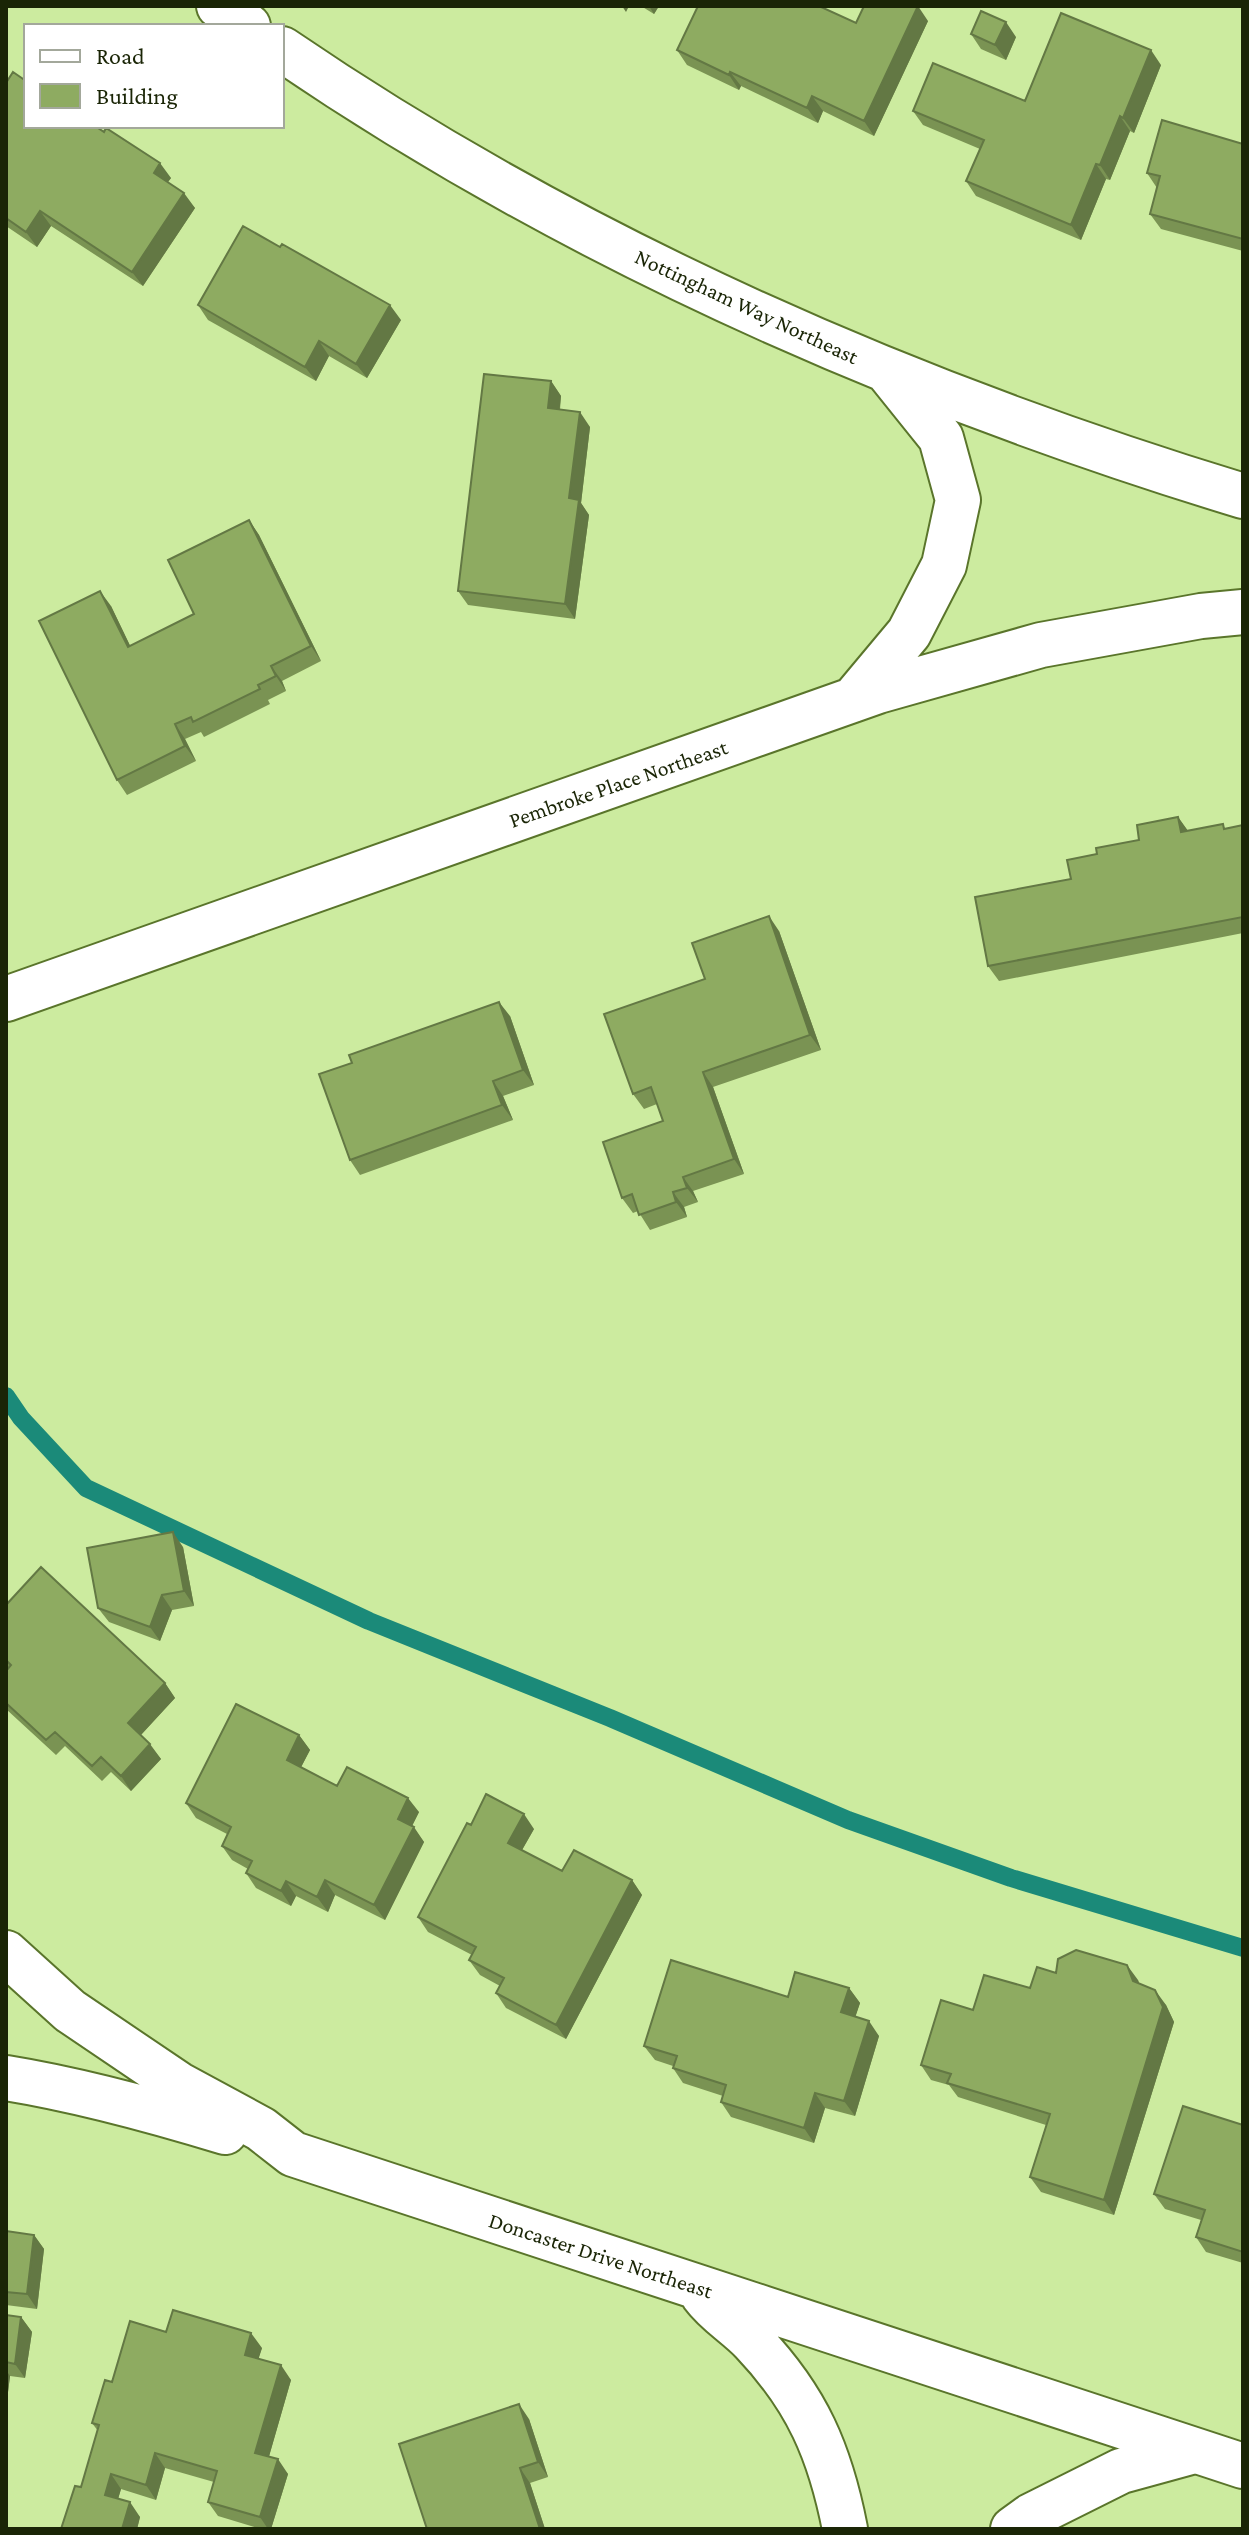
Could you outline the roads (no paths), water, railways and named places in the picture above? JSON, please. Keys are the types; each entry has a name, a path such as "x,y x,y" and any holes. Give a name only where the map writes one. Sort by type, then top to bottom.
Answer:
{"street":[{"path":"219,6 245,24"},
{"name":"Nottingham Way Northeast","path":"284,50 329,81 502,185 681,278 888,372 1149,468 1243,496"},
{"path":"853,700 909,633 944,565 958,500 941,438 888,372"},
{"name":"Pembroke Place Northeast","path":"6,999 853,700 1041,645 1201,616 1243,612"},
{"name":"Doncaster Drive Northeast","path":"6,1953 70,2011 178,2084 261,2129 293,2154 1243,2466"},
{"path":"6,2078 40,2083 171,2115 293,2154"},
{"path":"696,2287 713,2309 751,2340 788,2382 816,2430 836,2482 845,2529"},
{"path":"1013,2529 1031,2516 1121,2471 1194,2451"}],"waterway":[{"path":"6,1396 21,1418 86,1488 369,1621 610,1718 848,1820 1011,1878 1243,1948"}]}
